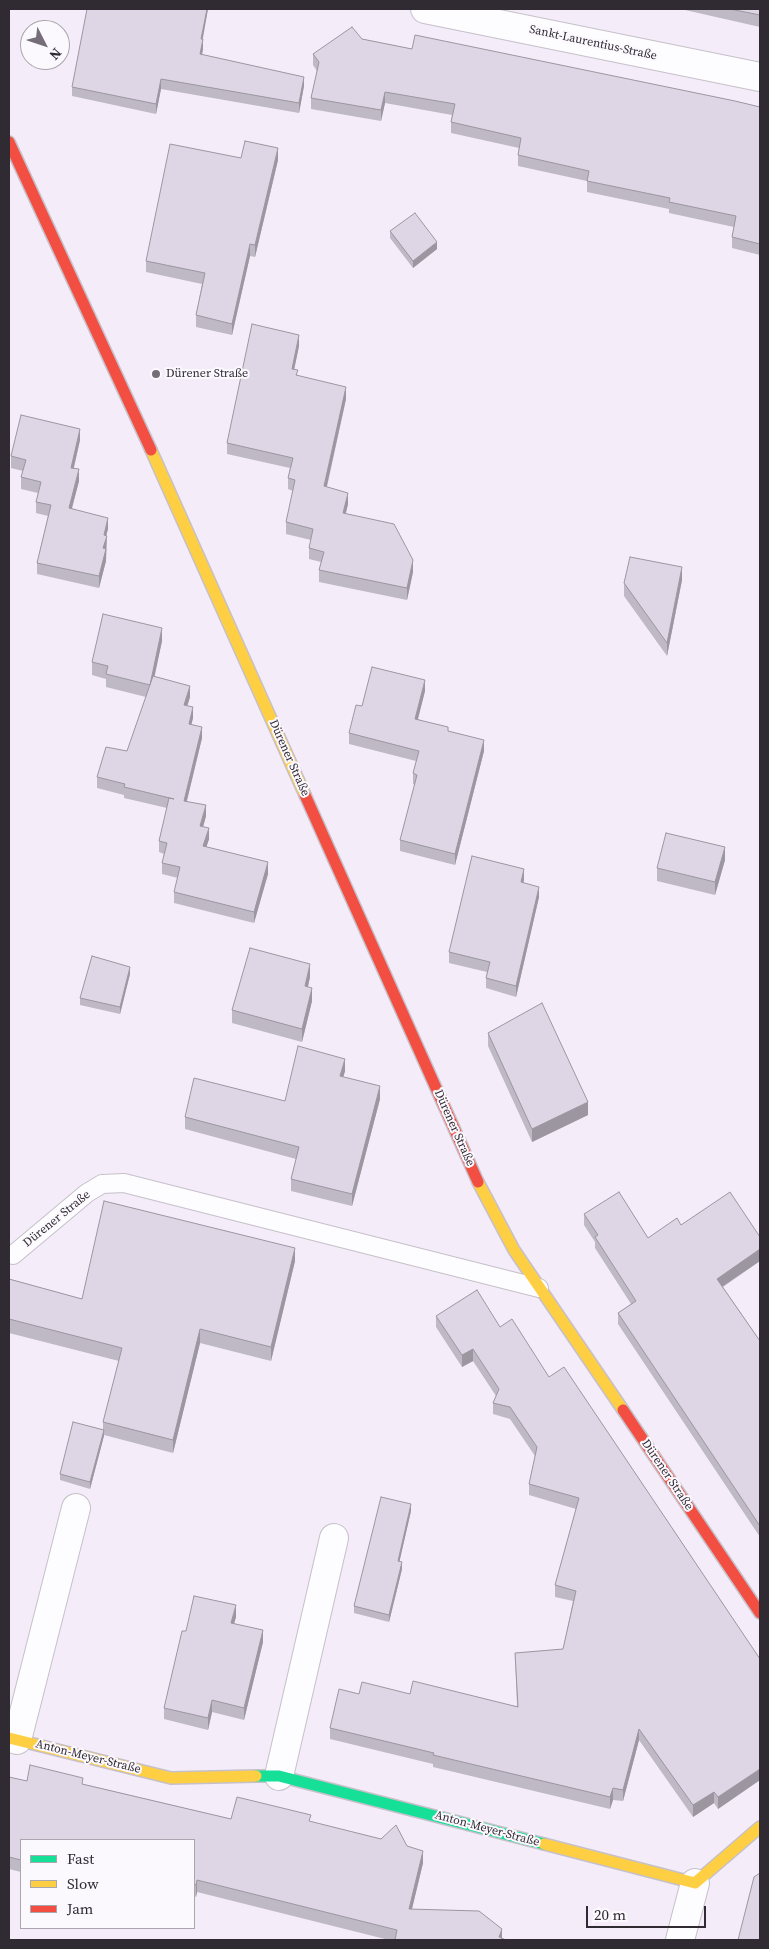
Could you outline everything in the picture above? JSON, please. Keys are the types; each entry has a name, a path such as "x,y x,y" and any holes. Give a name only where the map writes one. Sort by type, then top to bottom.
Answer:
{"street":[{"name":"Sankt-Laurentius-Straße","path":"425,9 760,77"},
{"name":"Dürener Straße","path":"9,142 132,408 473,1172 514,1250 760,1613"},
{"name":"Anton-Meyer-Straße","path":"76,1508 13,1739 171,1778 279,1776 695,1883"},
{"path":"279,1776 334,1538"},
{"path":"680,1940 695,1883 760,1827"}],"lane":[{"name":"Dürener Straße","path":"13,1255 87,1193 102,1184 124,1183 539,1288"}],"building":[{"path":"87,9 207,9 200,54 304,77 299,103 161,79 156,104 72,87"},
{"path":"730,9 760,9 760,15"},
{"path":"352,27 362,39 412,49 415,35 760,107 760,244 732,237 736,216 669,202 670,198 587,181 589,171 518,155 521,138 451,122 455,104 385,92 381,110 311,98 319,62 313,54"},
{"path":"245,141 278,148 255,245 250,244 232,324 196,315 205,273 146,261 170,144 241,158"},
{"path":"415,213 437,242 413,261 390,231"},
{"path":"252,324 299,335 292,369 298,370 296,375 346,387 324,486 348,493 343,513 394,524 413,560 407,588 319,570 324,552 309,548 313,529 286,522 295,480 288,478 293,458 227,443"},
{"path":"21,415 80,429 71,468 79,469 69,508 108,518 104,535 107,536 103,548 106,549 99,576 37,563 51,505 36,502 41,482 21,477 26,460 11,456"},
{"path":"630,557 682,567 667,643 624,583"},
{"path":"103,614 162,628 150,685 106,674 108,666 92,662"},
{"path":"372,667 425,680 415,719 448,727 448,731 484,740 455,854 400,840 417,775 413,773 419,751 349,733 356,705 362,706"},
{"path":"153,676 190,686 184,705 193,707 189,724 202,727 184,801 206,805 200,826 209,828 203,846 268,862 254,912 174,892 180,867 162,863 167,843 159,841 169,798 174,799 124,787 125,784 97,777 106,747 127,751"},
{"path":"666,833 725,847 715,882 657,868"},
{"path":"472,856 524,869 521,882 539,887 516,986 486,978 490,962 449,952"},
{"path":"250,948 310,964 305,986 312,988 302,1029 232,1010"},
{"path":"92,956 130,967 120,1007 80,998"},
{"path":"542,1003 588,1102 532,1129 488,1033"},
{"path":"298,1046 345,1059 340,1076 380,1086 352,1194 291,1179 299,1147 185,1117 194,1078 285,1101"},
{"path":"619,1192 648,1238 677,1218 681,1225 730,1192 760,1237 760,1249 717,1279 760,1341 760,1526 618,1313 636,1301 595,1237 598,1235 584,1214"},
{"path":"104,1201 295,1248 271,1347 200,1329 173,1440 103,1422 122,1348 9,1319 9,1279 82,1299"},
{"path":"477,1290 500,1327 512,1319 549,1377 564,1367 760,1659 760,1769 718,1797 714,1792 693,1805 639,1729 623,1790 613,1788 610,1797 433,1755 434,1753 330,1728 339,1689 359,1694 362,1682 410,1694 413,1681 518,1707 515,1653 563,1649 576,1591 555,1585 579,1498 529,1484 537,1447 510,1407 493,1403 499,1389 473,1349 462,1355 436,1316"},
{"path":"73,1422 104,1430 90,1482 60,1474"},
{"path":"381,1497 411,1504 398,1561 402,1562 389,1615 354,1606"},
{"path":"194,1596 236,1605 231,1623 263,1630 244,1708 212,1700 208,1718 164,1708 182,1631 186,1631"},
{"path":"30,1765 83,1778 82,1784 231,1819 237,1797 311,1815 309,1821 381,1839 396,1825 407,1846 423,1851 409,1909 479,1911 502,1929 499,1937 506,1940 395,1940 397,1930 197,1880 196,1885 195,1839 20,1839 20,1860 9,1857 9,1777 27,1781"},
{"path":"760,1873 760,1940 738,1940 754,1877"}],"traffic: fast":[{"path":"256,1776 279,1776 544,1844"}],"traffic: slow":[{"path":"151,450 305,795"},
{"path":"478,1182 514,1250 623,1410"},
{"path":"9,1738 171,1778 256,1776"},
{"path":"544,1844 695,1883 760,1827"}],"traffic: jam":[{"path":"9,142 151,450"},
{"path":"305,795 478,1182"},
{"path":"623,1410 760,1613"}],"place":[{"name":"Dürener Straße","path":"156,374"}]}
